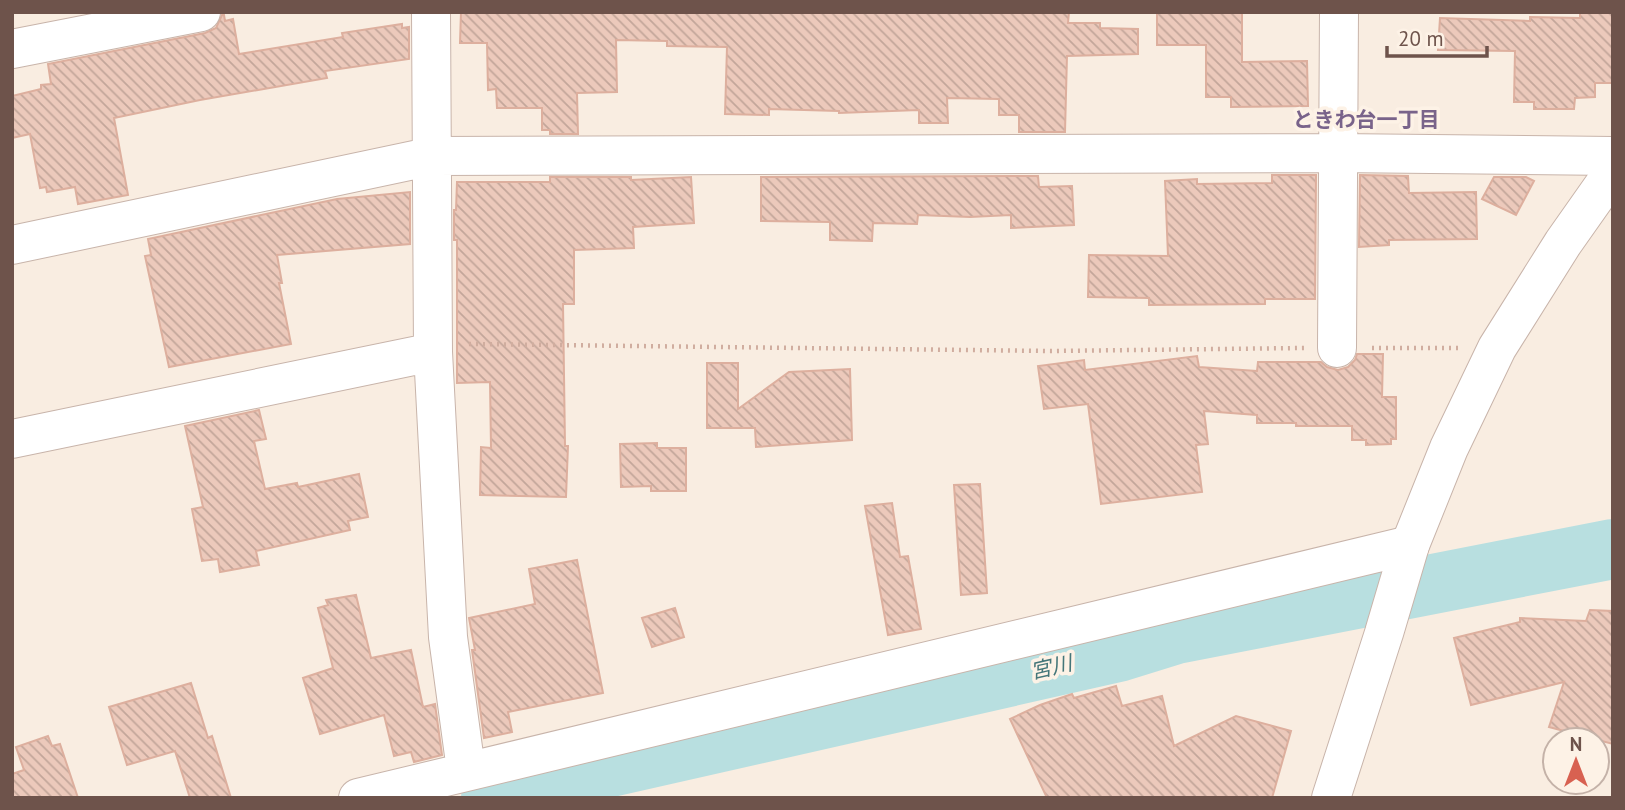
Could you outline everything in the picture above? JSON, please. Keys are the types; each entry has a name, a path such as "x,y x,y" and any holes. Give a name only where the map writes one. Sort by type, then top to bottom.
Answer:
{"street":[{"path":"12,49 201,12"},
{"path":"431,12 433,348 448,637 466,770"},
{"path":"1337,348 1336,153 1339,12"},
{"path":"12,245 433,156 1336,153 1613,156"},
{"path":"1331,798 1406,557 1449,448 1497,348 1563,243 1613,172"},
{"path":"12,439 433,348"},
{"path":"358,798 466,770 1406,557"}],"path":[{"path":"433,348 1050,351 1497,348"}],"building":[{"path":"461,12 1069,12 1068,23 1100,23 1100,28 1138,29 1138,54 1067,56 1065,132 1019,132 1019,115 999,115 999,99 947,98 948,123 919,123 919,110 839,113 769,109 769,115 725,114 727,47 667,46 667,41 616,40 617,92 577,93 578,134 550,134 550,130 542,130 542,108 497,108 496,89 488,90 487,43 460,43"},
{"path":"1157,12 1242,12 1242,62 1307,61 1308,106 1231,107 1231,97 1206,97 1206,45 1157,45"},
{"path":"1580,12 1613,12 1613,83 1595,83 1595,97 1575,98 1574,109 1534,109 1534,102 1514,102 1515,51 1438,50 1440,18 1530,21 1530,17 1580,18"},
{"path":"222,15 225,21 233,19 239,54 343,37 342,33 402,24 402,28 409,27 409,59 325,71 327,78 114,118 128,195 78,204 75,187 47,192 46,187 40,188 30,134 12,138 12,96 51,84 48,64 205,33 216,28"},
{"path":"1272,175 1316,175 1315,299 1265,299 1265,304 1149,305 1149,298 1088,297 1089,255 1168,256 1165,181 1197,179 1197,184 1272,183"},
{"path":"1360,175 1408,176 1409,193 1476,192 1477,239 1389,240 1389,245 1359,247"},
{"path":"1038,176 1039,187 1072,186 1074,225 1011,228 1011,215 918,215 917,224 873,223 872,241 830,240 830,222 761,221 761,177"},
{"path":"550,177 631,177 631,180 691,177 694,223 633,227 634,248 574,250 574,304 563,304 565,446 568,446 566,497 480,495 481,447 491,448 490,382 457,383 457,240 454,240 454,210 457,182 550,182"},
{"path":"1494,177 1526,177 1534,181 1516,215 1482,199"},
{"path":"410,192 410,244 277,255 282,283 279,283 291,344 169,367 145,256 151,255 148,239 337,199"},
{"path":"1357,354 1383,354 1382,397 1396,397 1396,439 1391,439 1391,444 1366,445 1366,440 1352,440 1352,426 1257,423 1257,415 1204,411 1208,444 1196,445 1202,492 1101,504 1088,404 1044,409 1038,366 1084,360 1085,370 1197,356 1199,367 1257,371 1258,362 1321,362 1338,370 1348,367"},
{"path":"707,363 738,363 738,409 789,372 850,369 852,440 756,447 755,428 707,428"},
{"path":"259,410 266,439 254,441 265,489 297,483 298,487 359,474 368,517 348,521 350,530 256,551 259,565 220,572 218,559 202,561 192,509 203,507 185,426"},
{"path":"657,443 657,448 686,448 686,491 651,491 651,486 621,487 620,444"},
{"path":"980,484 987,593 961,595 954,485"},
{"path":"892,503 900,557 908,556 921,629 888,635 865,506"},
{"path":"577,560 603,693 508,712 512,732 484,738 469,618 535,604 529,569"},
{"path":"356,595 371,658 411,650 423,707 435,704 442,755 414,762 411,752 394,756 384,715 320,734 303,678 333,668 318,608 328,605 326,600"},
{"path":"675,608 684,637 652,647 642,618"},
{"path":"1590,610 1613,611 1613,744 1611,726 1549,726 1564,682 1471,705 1454,638 1520,622 1520,618 1586,621"},
{"path":"191,683 208,738 212,736 231,798 190,798 175,751 127,765 109,707"},
{"path":"1116,686 1122,706 1162,696 1174,746 1236,716 1291,731 1272,798 1047,798 1010,719 1072,694 1074,698"},
{"path":"48,736 52,746 60,744 78,798 12,798 12,774 24,770 16,747"}],"waterway":[{"name":"宮川","path":"491,798 531,785 1118,652 1176,634 1613,549"}],"district":[{"name":"ときわ台一丁目","path":"1366,119"}]}
